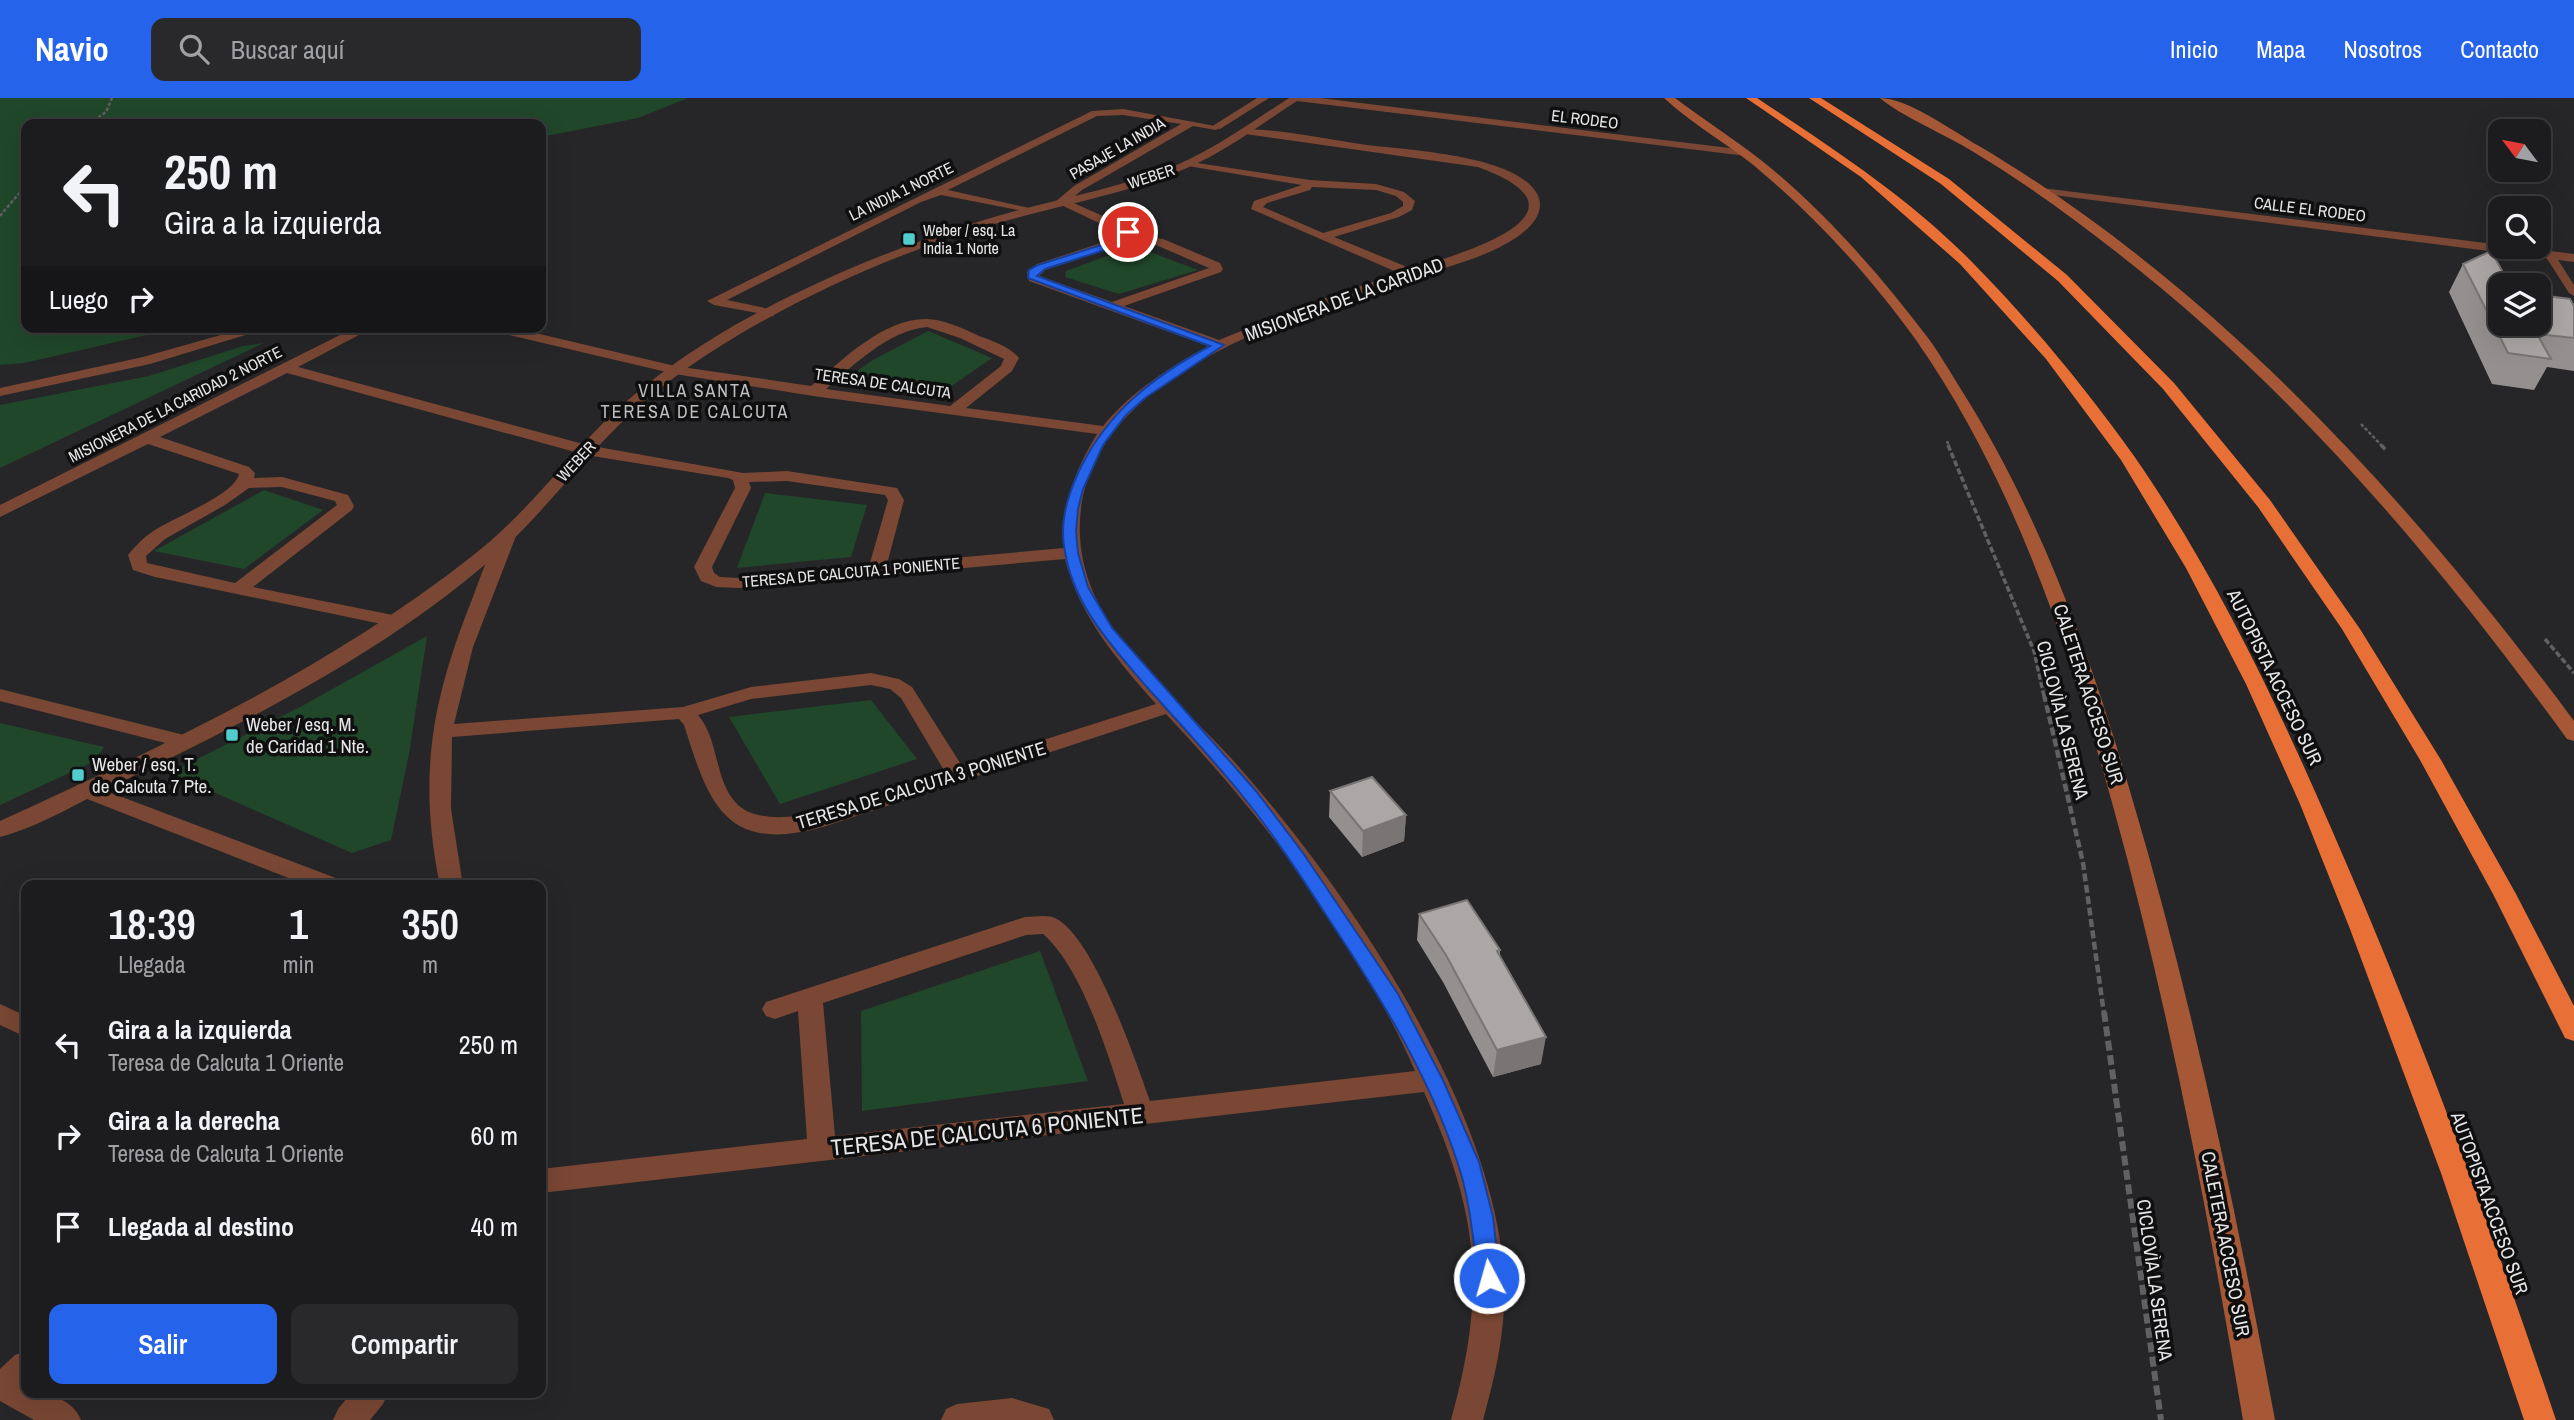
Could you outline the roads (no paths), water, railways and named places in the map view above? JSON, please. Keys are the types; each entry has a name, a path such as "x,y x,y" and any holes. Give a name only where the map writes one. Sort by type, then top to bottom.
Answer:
{"highway":[{"name":"AUTOPISTA ACCESO SUR","path":"1751,98 1860,170 1968,264 2046,347 2080,389 2135,467 2169,522 2230,631 2279,732 2332,852 2412,1052 2508,1320 2540,1420"},
{"path":"1814,98 1911,158 2028,246 2115,326 2206,428 2312,570 2383,679 2451,796 2574,1031"}],"main road":[{"name":"CALETERA ACCESO SUR","path":"1669,98 1746,153 1796,195 1844,242 1895,301 1931,350 1991,449 2049,575 2116,773 2156,922 2200,1111 2259,1420"},
{"path":"1885,98 2042,191 2195,312 2309,419 2405,522 2462,589 2574,735"}],"street":[{"path":"1216,127 1264,98"},
{"name":"WEBER","path":"0,830 185,742 305,678 396,621 507,536 612,422 676,370 769,313 903,251 1060,202 1133,183 1188,163 1296,98"},
{"name":"EL RODEO","path":"1296,98 1746,153"},
{"name":"MISIONERA DE LA CARIDAD","path":"1102,112 1123,112 1480,164 1514,178 1534,196 1536,210 1533,217 1507,239 1276,321 1219,345 1188,362 1141,395 1107,431 1090,458 1077,489 1069,531 1071,553 1081,587 1099,620 1169,706 1251,795 1297,857 1391,999 1433,1080 1468,1162 1482,1217 1489,1278 1485,1339 1467,1420"},
{"name":"LA INDIA 1 NORTE","path":"769,313 714,301 917,200 940,192 1084,116 1102,112"},
{"name":"PASAJE LA INDIA","path":"1060,202 1078,188 1191,123"},
{"path":"1188,163 1308,183 1384,190 1398,193 1409,201 1408,208 1395,215 1321,237"},
{"path":"1308,183 1306,188 1263,201 1256,206 1260,212 1412,274"},
{"name":"CALLE EL RODEO","path":"2042,191 2488,246"},
{"path":"940,192 1030,211"},
{"path":"1060,202 1124,230 1129,237 1159,242 1216,266 1217,269 1110,307"},
{"path":"1129,237 1124,241 1041,267 1031,275 1040,282 1219,345"},
{"name":"CALLE EL RODEO","path":"2551,254 2574,258"},
{"path":"813,392 844,366 891,335 907,326 926,323 1003,351 1012,358 1007,368 953,411"},
{"path":"0,392 145,361 244,333"},
{"name":"MISIONERA DE LA CARIDAD 2 NORTE","path":"0,512 355,333"},
{"name":"TERESA DE CALCUTA","path":"518,333 676,370 813,392 1107,431"},
{"path":"285,368 586,450 723,472 740,478 787,476 891,491 896,499 877,570"},
{"path":"146,438 243,470 247,474 246,483"},
{"name":"TERESA DE CALCUTA 1 PONIENTE","path":"740,478 743,488 703,567 704,574 709,579 739,583 1071,553"},
{"path":"239,589 346,506 342,498 282,482 246,483 148,543 141,549 136,561 145,569 239,589 396,621"},
{"path":"451,880 439,787 444,731 455,677 471,626 507,536"},
{"path":"444,731 667,712 685,713 717,701 744,695 871,679 892,682 903,687 957,775"},
{"path":"0,695 185,742"},
{"name":"TERESA DE CALCUTA 3 PONIENTE","path":"685,713 694,723 724,806 735,817 751,824 771,827 815,822 1169,706"},
{"path":"85,790 318,880"},
{"path":"775,1009 1025,926 1048,925 1060,935 1095,993 1120,1050 1141,1114"},
{"path":"810,998 822,1149"},
{"path":"0,1014 21,1024"},
{"name":"TERESA DE CALCUTA 6 PONIENTE","path":"546,1180 1433,1080"},
{"path":"35,1398 65,1420"},
{"path":"349,1420 368,1398"},
{"path":"957,1420 1012,1414 1038,1420"}],"lane":[{"path":"2551,257 2573,290"}],"place":[{"name":"Weber / esq. La India 1 Norte","path":"909,239"},
{"name":"Weber / esq. M. de Caridad 1 Nte.","path":"232,735"},
{"name":"Weber / esq. T. de Calcuta 7 Pte.","path":"78,775"}],"district":[{"name":"VILLA SANTA TERESA DE CALCUTA","path":"695,400"}]}
